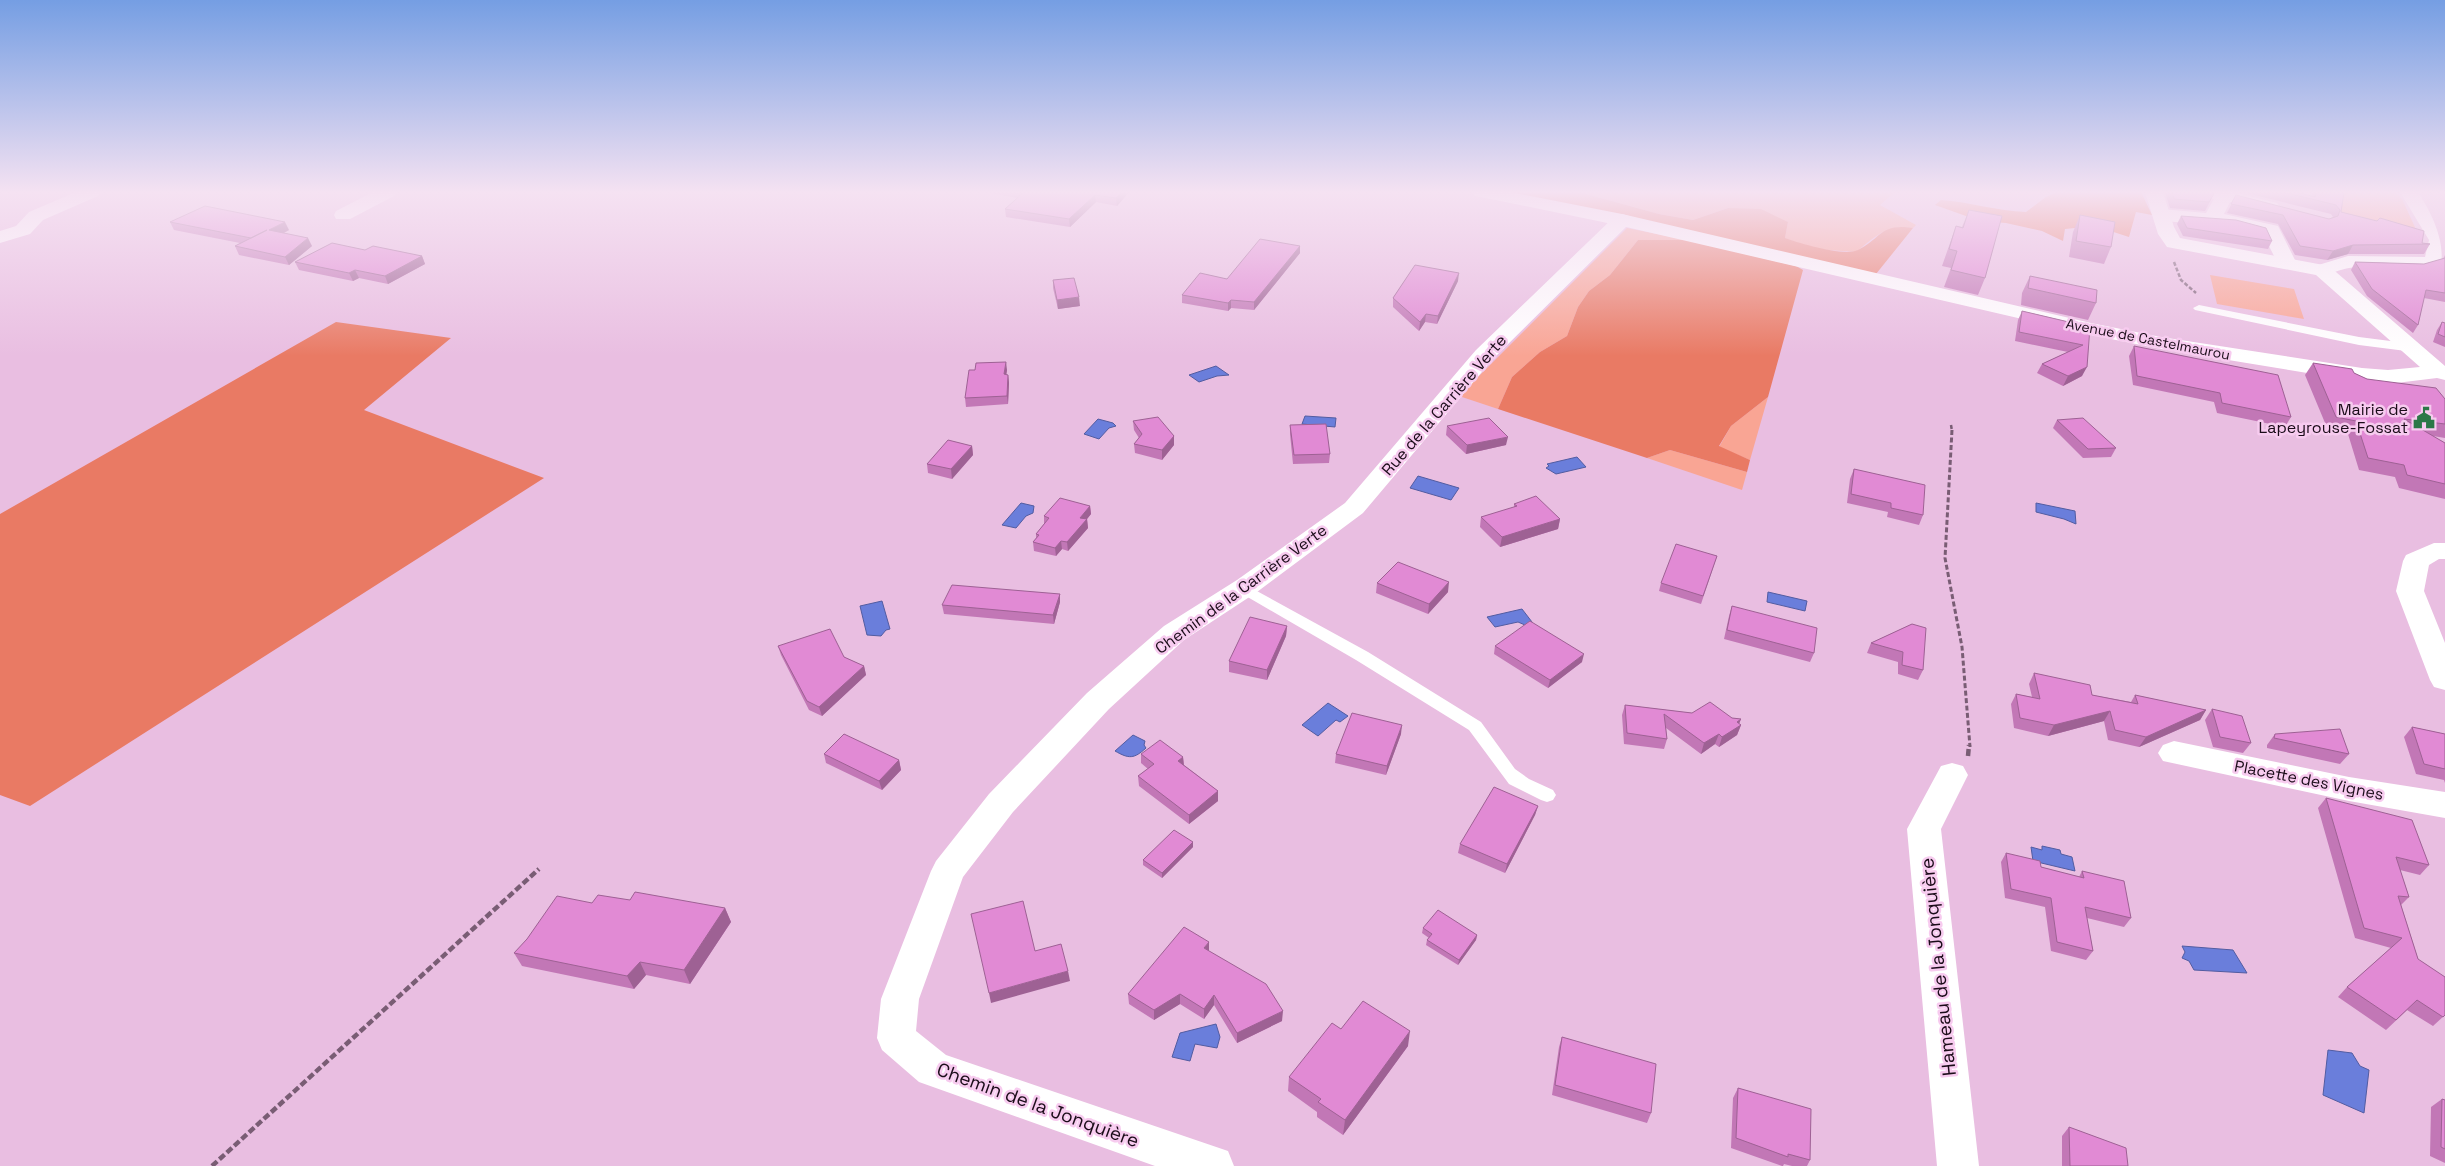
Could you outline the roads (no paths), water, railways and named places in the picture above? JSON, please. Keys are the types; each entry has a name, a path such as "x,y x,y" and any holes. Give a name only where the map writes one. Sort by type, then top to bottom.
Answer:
{"street":[{"name":"Rue de la Carrière Verte","path":"1354,508 1484,355 1595,246"},
{"name":"Avenue de Castelmaurou","path":"1734,246 1983,305 2161,343 2362,376 2388,377 2442,372"},
{"path":"2188,246 2286,262 2322,270 2442,372"},
{"path":"2279,246 2286,262"},
{"path":"2322,270 2348,262 2415,264 2434,260 2441,246"},
{"path":"2415,264 2445,275"},
{"name":"Chemin de la Carrière Verte","path":"948,871 1001,803 1098,701 1174,633 1244,589 1354,508"},
{"path":"2445,551 2434,551 2416,561 2410,590 2445,680"},
{"name":"Placette des Vignes","path":"2174,753 2349,789 2445,805"},
{"name":"Hameau de la Jonquière","path":"1952,775 1924,828 1958,1166"},
{"name":"Chemin de la Jonquière","path":"948,871 900,998 896,1038 933,1070 1213,1166"}],"lane":[{"path":"2202,308 2358,341 2414,348"},
{"path":"1244,589 1362,656 1475,726 1488,740 1507,770 1516,780 1547,795"}],"water":[{"path":"1216,366 1229,375 1217,376 1199,382 1189,375"},
{"path":"1305,416 1336,418 1335,427 1302,424"},
{"path":"1098,419 1113,423 1116,426 1109,428 1099,439 1084,434"},
{"path":"1577,457 1586,467 1556,474 1546,468 1549,466 1547,464"},
{"path":"1418,476 1459,488 1451,500 1410,488"},
{"path":"1021,503 1034,506 1033,513 1026,516 1016,528 1002,525"},
{"path":"2036,503 2075,511 2076,524 2036,512"},
{"path":"1768,592 1807,601 1805,611 1767,602"},
{"path":"882,601 890,629 886,630 881,636 867,635 860,606"},
{"path":"1522,609 1532,622 1525,625 1518,622 1495,627 1487,617"},
{"path":"1328,703 1348,716 1340,722 1336,720 1318,736 1302,725"},
{"path":"1133,735 1145,741 1144,745 1146,748 1131,757 1115,751"},
{"path":"2042,846 2060,850 2061,854 2072,857 2075,871 2033,861 2031,847 2042,850"},
{"path":"2182,946 2233,950 2247,973 2194,970 2189,961 2182,958 2185,952"},
{"path":"1216,1024 1220,1037 1217,1048 1195,1044 1190,1061 1172,1057 1180,1033"},
{"path":"2328,1050 2352,1053 2360,1066 2369,1070 2364,1113 2323,1095"}],"place":[{"name":"Mairie de Lapeyrouse-Fossat","path":"2424,418"}]}
